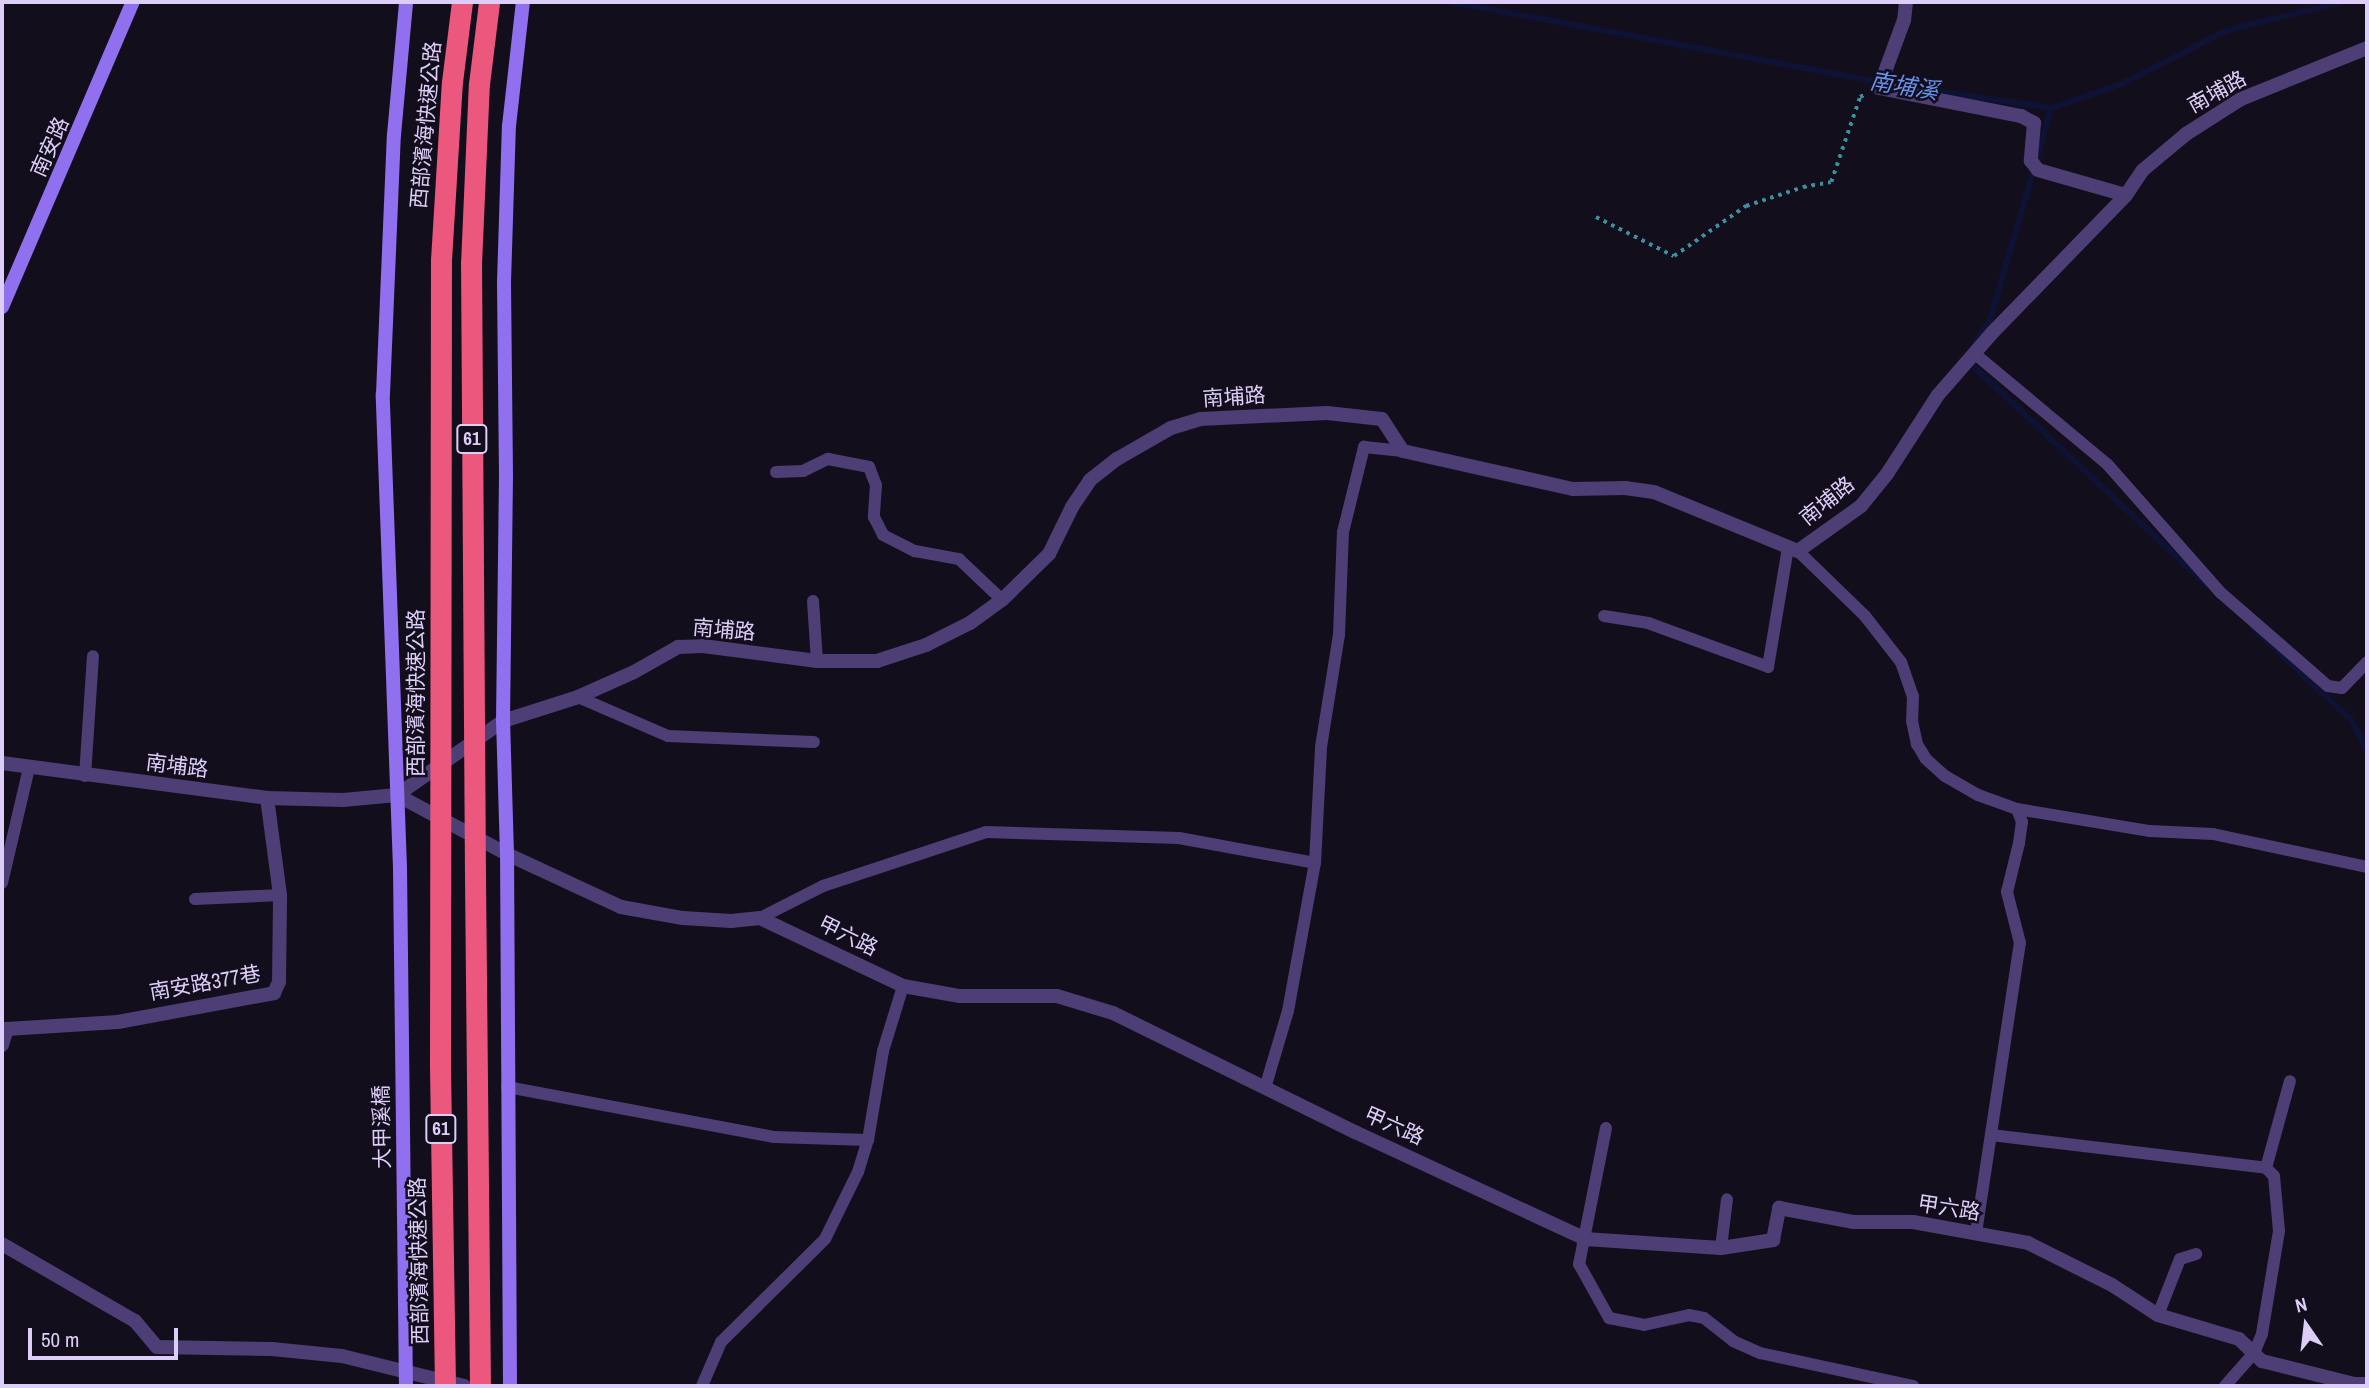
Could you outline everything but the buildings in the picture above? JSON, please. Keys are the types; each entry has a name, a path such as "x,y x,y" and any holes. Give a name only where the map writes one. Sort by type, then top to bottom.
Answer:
{"highway":[{"name":"西部濱海快速公路","path":"445,1386 440,1052 441,260 452,82 462,2"},
{"name":"61","path":"480,1386 471,264 479,84 489,2"}],"street":[{"name":"南安路","path":"2,307 133,2"},
{"name":"大甲溪橋","path":"406,2 394,135 383,394 400,868 406,1386"},
{"path":"510,1386 505,904 507,854 503,721 506,475 504,269 509,126 523,2"},
{"path":"1906,2 1904,20 1879,88 2021,116 2034,123 2031,161 2038,170 2126,195"},
{"name":"南埔路","path":"2,763 267,798 343,800 397,795 503,721 578,698 635,672 678,647 703,646 817,661 877,661 926,645 970,623 1002,600 1049,554 1072,507 1090,480 1117,459 1171,428 1200,419 1327,413 1382,419 1403,452 1573,489 1625,488 1654,492 1793,550 1861,506 1887,474 1938,395 2126,195 2143,170 2186,134 2241,99 2367,48"},
{"name":"甲六路","path":"397,795 507,854 621,907 683,918 730,921 760,918 903,986 960,996 1057,996 1113,1013 1585,1239 1721,1248 1773,1240 1779,1208 1853,1223 1913,1222 1976,1233 2028,1243 2112,1285 2158,1315 2239,1339 2262,1360 2354,1384 2367,1384"},
{"name":"南安路377巷","path":"2,1045 7,1029 117,1022 274,993 279,982 280,895 267,798"},
{"path":"2,1244 135,1321 157,1347 272,1349 342,1356 464,1386"}],"lane":[{"path":"1975,354 2108,465 2221,593 2328,686 2342,688 2367,662"},
{"path":"1265,1088 1288,1011 1315,863 1321,747 1339,635 1343,532 1364,447 1403,452"},
{"path":"776,472 803,471 828,459 869,467 876,485 874,517 883,535 915,551 959,559 1002,600"},
{"path":"1604,616 1648,623 1768,667 1793,550"},
{"path":"1793,550 1865,616 1901,662 1913,695 1912,722 1917,744 1926,759 1945,776 1978,795 2018,809 2150,831 2213,834 2367,867"},
{"path":"813,601 817,661"},
{"path":"85,776 93,656"},
{"path":"578,698 668,736 814,742"},
{"path":"2,883 29,768"},
{"path":"1976,1233 2020,943 2007,892 2020,843 2022,822 2018,809"},
{"path":"760,918 823,886 986,832 1179,838 1315,863"},
{"path":"195,899 280,895"},
{"path":"702,1386 721,1342 825,1239 858,1172 868,1140 883,1051 903,986"},
{"path":"2266,1168 2290,1081"},
{"path":"507,1087 774,1137 868,1140"},
{"path":"1606,1128 1579,1264 1609,1318 1644,1325 1689,1315 1704,1318 1734,1341 1760,1353 1913,1386"},
{"path":"1991,1135 2266,1168 2274,1176 2279,1231 2262,1334 2254,1353 2225,1386"},
{"path":"1721,1248 1727,1199"},
{"path":"2158,1315 2180,1259 2196,1254"}],"path":[{"path":"1596,217 1674,256 1746,206 1803,187 1831,182 1860,97 1879,88"}],"waterway":[{"name":"南埔溪","path":"1451,2 1882,83"},
{"name":"南埔溪","path":"1896,85 2051,108 2121,84 2228,30 2342,2"},
{"path":"2037,158 2051,108"},
{"path":"1975,343 1990,320 2034,169"},
{"path":"1967,360 2207,585"},
{"path":"2253,628 2352,721 2367,751"}]}
